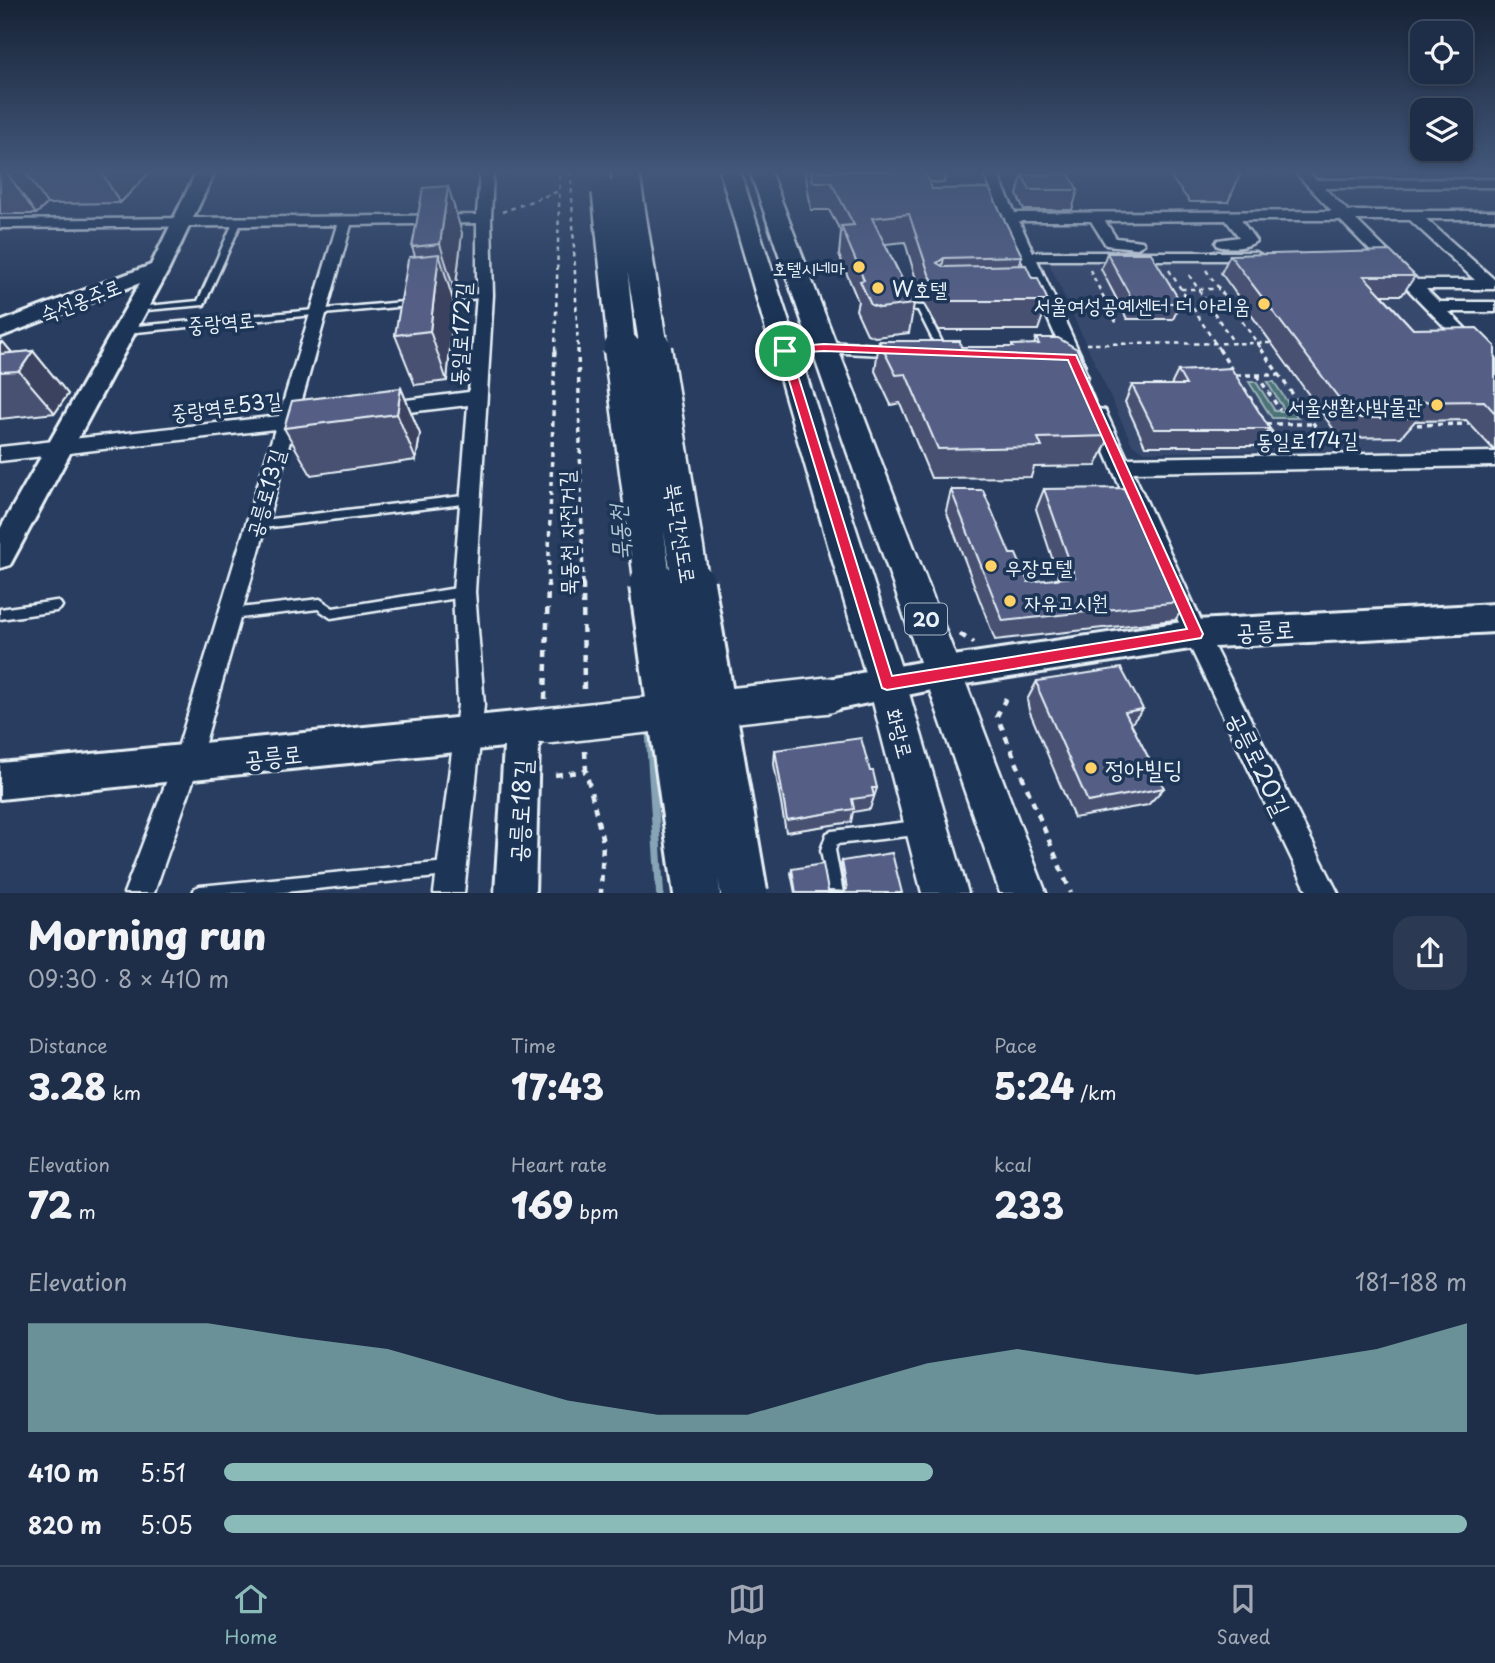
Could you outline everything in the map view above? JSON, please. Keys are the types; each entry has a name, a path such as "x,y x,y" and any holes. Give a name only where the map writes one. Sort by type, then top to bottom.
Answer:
{"highway":[{"name":"북부간선도로","path":"608,213 629,416 697,893"},
{"name":"북부간선도로","path":"631,213 702,656 744,893"}],"main road":[{"name":"화랑로","path":"742,213 887,683 945,893"},
{"name":"20","path":"775,213 946,673 1023,893"}],"street":[{"path":"0,556 6,534 62,447 159,269 185,213"},
{"name":"동일로172길","path":"451,881 471,705 464,592 485,296 484,213"},
{"path":"1008,213 1027,256 1035,289 1071,353 1196,634"},
{"path":"1340,213 1491,361"},
{"path":"1413,215 1492,284"},
{"path":"1010,217 1495,215"},
{"path":"1095,216 1113,243 1169,254 1248,242 1249,238 1230,216"},
{"path":"0,225 484,219"},
{"name":"공릉로13길","path":"139,893 186,764 345,222"},
{"path":"1027,256 1278,256"},
{"path":"1357,257 1383,257"},
{"name":"숙선옹주로","path":"0,330 159,269"},
{"path":"1412,285 1492,284"},
{"path":"1434,307 1495,307"},
{"path":"785,351 824,347 936,352"},
{"path":"368,411 479,397"},
{"name":"중랑역로53길","path":"62,447 313,418"},
{"path":"0,454 62,447"},
{"name":"동일로174길","path":"1120,465 1495,459"},
{"name":"공릉로","path":"0,781 469,735 538,719 829,695 946,673 1196,634 1495,618"},
{"name":"공릉로20길","path":"1196,634 1323,893"},
{"name":"공릉로18길","path":"515,893 520,821 538,719"}],"lane":[{"name":"중랑역로","path":"137,309 201,303 237,220"},
{"path":"433,301 485,296"},
{"name":"중랑역로","path":"125,330 421,302"},
{"path":"908,307 921,308 936,352"},
{"path":"255,525 471,499"},
{"path":"231,614 320,604 331,613 464,592"},
{"path":"0,614 56,606"},
{"path":"836,893 828,850 832,838 927,827"},
{"path":"200,893 451,881"}],"path":[{"path":"484,219 501,213"},
{"path":"538,719 558,213"},
{"name":"묵동천 자전거길","path":"573,213 581,419 584,697"},
{"path":"1169,254 1167,266 1181,289 1278,443 1286,445"},
{"path":"1087,265 1118,324"},
{"path":"1203,265 1326,443 1321,445"},
{"path":"1189,275 1234,343"},
{"path":"1181,289 1219,289"},
{"path":"1071,353 1215,343 1281,343"},
{"path":"1236,375 1279,375"},
{"path":"1257,375 1280,410"},
{"path":"1266,424 1313,424"},
{"path":"1395,425 1477,424"},
{"path":"1006,698 997,716 1071,893"},
{"path":"585,747 586,771 603,842 601,893"},
{"path":"555,775 586,771"}],"shaded area":[{"path":"1049,263 1384,265 1495,377 1495,451 1145,452 1132,444"}],"green space":[{"path":"1249,382 1256,382 1275,411 1285,411 1267,382 1274,382 1298,418 1272,418"}],"building":[{"path":"418,213 444,213 440,244 412,247"},
{"path":"847,213 1001,213 1022,256 944,258 937,263 944,267 1026,265 1032,278 1038,278 1048,301 945,301 929,274 909,214 872,218 914,304 880,308 871,305 860,281 864,280 841,226 854,225"},
{"path":"1390,251 1415,276 1364,276 1413,329 1477,328 1495,346 1495,413 1484,401 1404,402 1417,418 1354,418 1230,255"},
{"path":"1107,253 1151,253 1181,303 1134,303"},
{"path":"439,254 430,331 395,335 408,260 410,257"},
{"path":"1036,338 1058,338 1077,349 1089,376 1084,376 1110,436 1038,438 1042,447 938,449 906,374 896,375 879,341 960,341 961,347 1013,347 1012,345 1039,344"},
{"path":"33,351 19,371 0,372 0,354"},
{"path":"1231,368 1270,429 1154,429 1132,385 1186,385 1178,371"},
{"path":"401,388 397,414 284,428 292,401"},
{"path":"1124,488 1153,554 1164,553 1189,601 1003,621 951,490 983,490 1010,554 1016,554 1028,582 1075,577 1044,489"},
{"name":"정아빌딩","path":"1121,668 1143,709 1125,712 1164,788 1088,802 1037,681"},
{"path":"861,738 877,788 872,788 874,796 852,799 854,809 787,820 775,750"},
{"path":"892,853 902,893 796,893 792,869 823,864 828,891 844,892 847,889 842,861"}],"waterway":[{"name":"묵동천","path":"649,724 660,893"}],"place":[{"name":"호텔시네마","path":"859,267"},
{"name":"W호텔","path":"878,288"},
{"name":"서울여성공예센터 더 아리움","path":"1264,304"},
{"name":"서울생활사박물관","path":"1437,405"},
{"name":"우장모텔","path":"991,566"},
{"name":"자유고시원","path":"1010,601"},
{"name":"정아빌딩","path":"1091,768"}],"route":[{"path":"824,347 1072,357 1196,634 887,683 785,351 824,347"}]}
